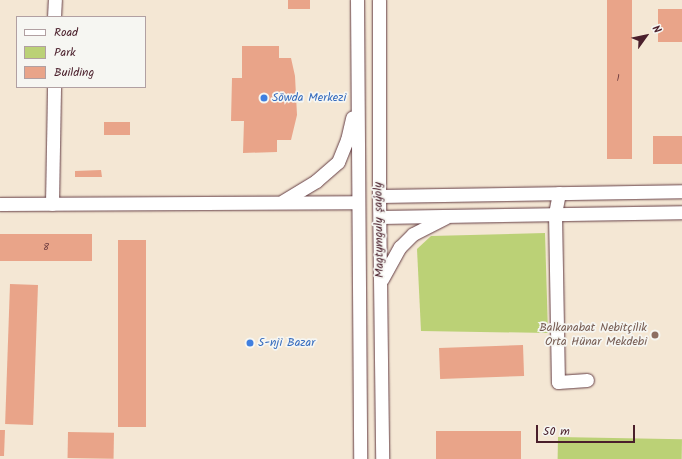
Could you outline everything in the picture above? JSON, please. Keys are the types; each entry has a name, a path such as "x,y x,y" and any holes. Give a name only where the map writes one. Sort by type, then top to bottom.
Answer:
{"street":[{"path":"54,16 55,0"},
{"name":"Magtymguly şaýoly","path":"357,0 360,459"},
{"name":"Magtymguly şaýoly","path":"378,0 382,459"},
{"path":"52,204 54,88"},
{"path":"279,202 316,181 338,162 347,140 357,94"},
{"path":"379,196 682,191"},
{"path":"558,193 555,213 558,382 587,380"},
{"path":"0,204 358,202"},
{"path":"380,217 682,212"},
{"path":"380,282 400,247 413,234 450,215"}],"green space":[{"path":"545,233 548,333 421,331 417,249 431,236"},
{"path":"558,437 682,439 682,459 558,459"}],"building":[{"path":"288,0 310,0 310,9 288,9"},
{"path":"607,0 632,0 632,159 607,159"},
{"path":"658,9 682,9 682,42 658,42"},
{"name":"Söwda Merkezi","path":"242,46 279,46 279,58 291,58 295,76 297,115 291,140 277,140 277,152 243,153 244,121 231,121 232,78 242,78"},
{"path":"104,122 130,122 130,135 104,135"},
{"path":"653,136 682,136 682,164 653,164"},
{"path":"101,170 102,177 75,177 75,171"},
{"path":"0,234 92,234 92,261 0,261"},
{"path":"118,240 146,240 146,427 118,427"},
{"path":"10,284 38,285 33,425 5,424"},
{"path":"523,345 524,376 440,379 439,348"},
{"path":"0,430 5,430 4,456 0,456"},
{"path":"436,431 521,431 521,459 436,459"},
{"path":"68,432 114,433 114,459 68,458"}],"place":[{"name":"Söwda Merkezi","path":"264,98"},
{"name":"Balkanabat Nebitçilik Orta Hünar Mekdebi","path":"655,335"},
{"name":"5-nji Bazar","path":"250,343"}]}
